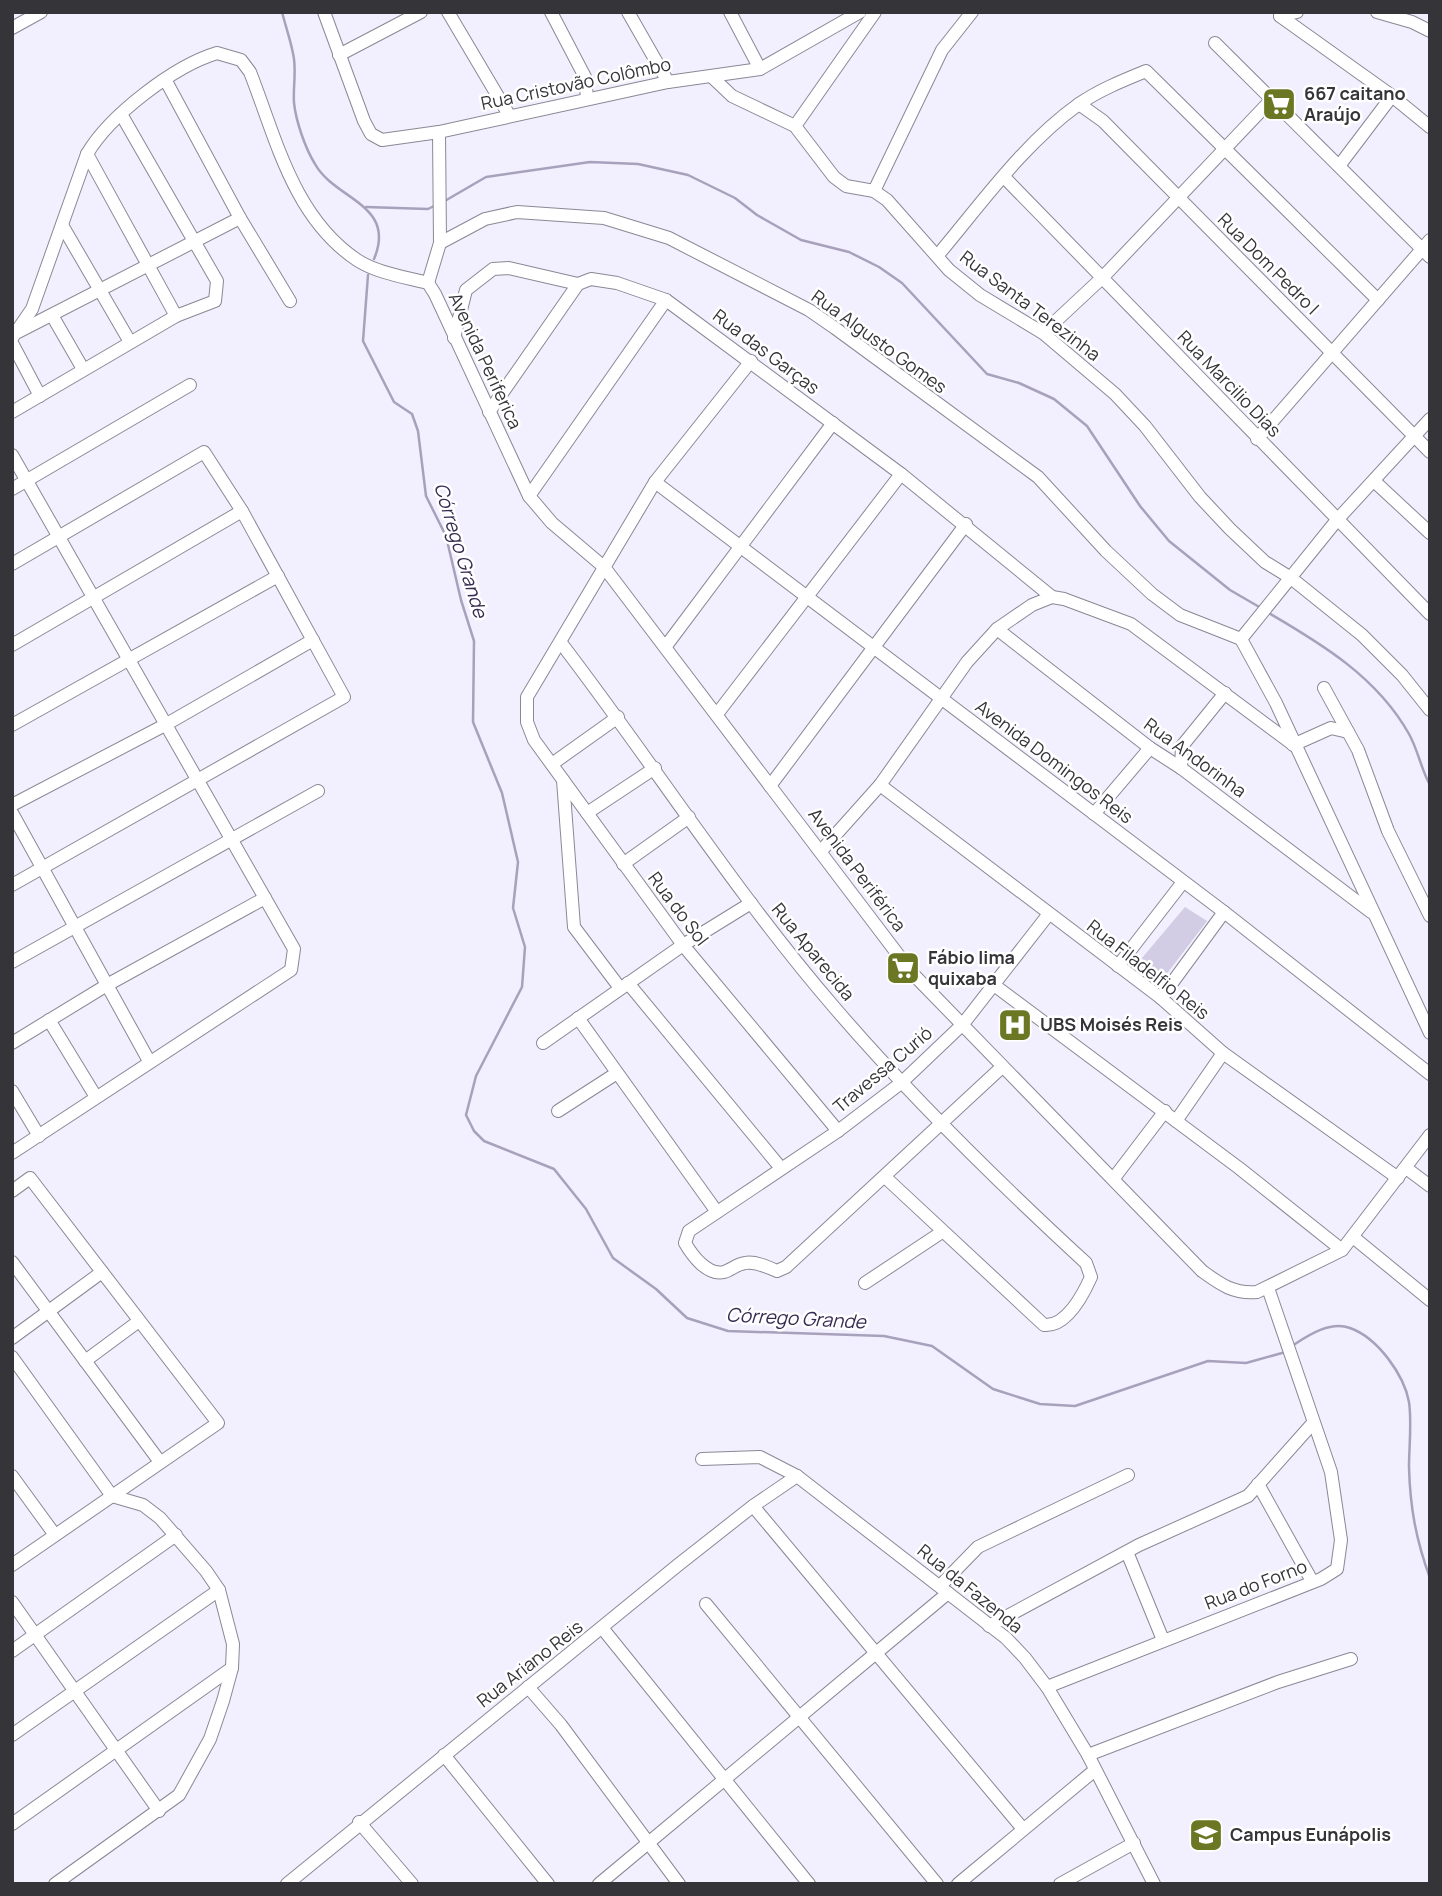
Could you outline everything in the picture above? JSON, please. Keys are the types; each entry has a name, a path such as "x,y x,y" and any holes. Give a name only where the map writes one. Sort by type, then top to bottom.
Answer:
{"street":[{"path":"12,28 41,12"},
{"name":"Rua Cristovão Colômbo","path":"324,12 371,134 382,139 439,132 668,82 760,69 839,17 860,12"},
{"path":"339,55 421,12"},
{"path":"448,12 509,115"},
{"path":"551,12 585,77 587,98"},
{"path":"628,12 668,82"},
{"path":"730,12 760,69"},
{"path":"795,126 875,12"},
{"path":"874,191 942,50 972,12"},
{"path":"1297,12 1280,16 1392,96 1430,127"},
{"path":"1377,12 1430,31"},
{"path":"1215,43 1427,249 1378,300 1257,439"},
{"name":"Avenida Periferica","path":"14,338 32,309 87,154 97,137 121,114 183,68 217,53 241,61 250,72 284,166 296,190 327,233 357,260 375,269 428,283 529,495 552,523 604,567"},
{"path":"938,255 1004,177 1058,120 1079,104 1146,71 1227,148 1378,300"},
{"name":"Rua Santa Terezinha","path":"712,76 732,96 795,126 834,177 846,186 874,191 895,206 949,270 980,295 1043,333 1129,408 1200,497 1230,529 1265,562 1291,578 1384,655 1430,710"},
{"path":"166,80 240,218 290,301"},
{"path":"1339,166 1392,96"},
{"path":"1043,333 1103,278 1273,98"},
{"name":"Rua Dom Pedro I","path":"1079,104 1103,121 1430,452"},
{"path":"12,412 176,316 215,301 217,281 121,114"},
{"path":"428,283 440,243 439,132"},
{"path":"87,154 145,265 176,316"},
{"name":"Rua Marcilio Dias","path":"1004,177 1430,614"},
{"name":"Rua Algusto Gomes","path":"440,243 485,219 517,212 604,218 669,238 692,249 725,269 808,310 845,335 1038,477 1106,551 1152,594 1180,615 1241,639"},
{"path":"40,396 14,338 145,265 240,218"},
{"path":"62,225 130,342"},
{"name":"Rua das Garças","path":"454,338 459,327 463,295 470,284 493,269 509,268 578,284 591,279 617,283 666,300 966,524 1052,597"},
{"path":"489,412 578,284"},
{"path":"529,495 666,300"},
{"path":"53,317 83,369"},
{"path":"561,643 655,482 751,361"},
{"path":"12,489 190,385"},
{"path":"1429,1028 1293,745 1276,703 1241,639 1337,520 1430,419"},
{"path":"666,646 833,424"},
{"path":"12,564 204,452 242,511 344,697 12,885"},
{"path":"12,455 294,948 291,970 12,1153"},
{"path":"717,715 901,474"},
{"path":"1374,481 1430,533"},
{"name":"Avenida Domingos Reis","path":"655,482 1224,912 1430,1074"},
{"path":"12,645 242,511"},
{"path":"771,786 966,524"},
{"name":"Avenida Periférica","path":"604,567 822,850 912,973 1202,1270 1224,1287 1242,1293 1268,1288"},
{"path":"12,725 278,576"},
{"path":"822,850 880,785 942,698 997,629 1010,617 1052,597 1064,598 1131,624 1293,745"},
{"name":"Rua Andorinha","path":"997,629 1150,748 1181,768 1374,914"},
{"path":"12,806 165,725 313,640"},
{"name":"Rua do Sol","path":"561,643 525,702 527,722 534,740 683,945 838,1131"},
{"name":"Rua Aparecida","path":"561,643 618,717 751,903 833,1006 941,1126 1086,1263 1091,1277 1084,1293 1060,1321 1052,1326 1044,1325 942,1231"},
{"path":"1324,688 1370,779 1388,831 1430,916"},
{"path":"1181,768 1182,746 1225,693"},
{"path":"552,765 618,717"},
{"path":"1293,745 1331,728 1348,732"},
{"path":"1094,814 1150,748"},
{"path":"587,813 655,768"},
{"path":"563,780 574,927 780,1167"},
{"name":"Rua Filadelfio Reis","path":"880,785 1048,915 1161,998 1223,1053 1402,1173 1430,1185"},
{"path":"12,962 318,791"},
{"path":"12,813 149,1061"},
{"path":"623,864 689,817"},
{"path":"1118,966 1183,882"},
{"path":"12,1043 107,985 265,898"},
{"path":"543,1043 683,945 751,903"},
{"path":"1161,998 1224,912"},
{"name":"Travessa Curió","path":"885,1177 786,1267 777,1270 746,1262 724,1272 705,1267 685,1243 689,1231 780,1167 838,1131 901,1083 963,1024 1048,915"},
{"path":"994,985 1165,1111 1342,1250"},
{"path":"578,1018 713,1214"},
{"path":"49,1020 96,1097"},
{"path":"1176,1121 1223,1053"},
{"path":"865,1283 942,1231 885,1177 1002,1067"},
{"path":"558,1111 617,1073"},
{"path":"12,1091 39,1136"},
{"path":"1114,1178 1165,1111"},
{"path":"989,1626 1127,1552 1248,1496 1313,1423 1268,1288 1342,1250 1430,1135"},
{"path":"12,1191 30,1178 218,1423 12,1565"},
{"path":"1353,1237 1430,1300"},
{"path":"12,1262 160,1462"},
{"path":"12,1338 102,1272"},
{"path":"85,1361 139,1321"},
{"path":"12,1357 112,1496 143,1505 176,1535 219,1590 233,1644 232,1668 210,1739 180,1795 55,1884"},
{"name":"Rua do Forno","path":"1046,1687 1337,1569 1340,1540 1331,1472 1313,1423"},
{"name":"Rua da Fazenda","path":"702,1459 760,1457 797,1476 1006,1638 1046,1687 1088,1755 1154,1884"},
{"path":"599,1884 876,1652 944,1589 978,1547 1128,1475"},
{"path":"12,1476 55,1535"},
{"name":"Rua Ariano Reis","path":"287,1884 359,1822 603,1629 753,1506 797,1476"},
{"path":"1258,1484 1312,1581"},
{"path":"753,1506 1023,1829"},
{"path":"12,1651 176,1535"},
{"path":"1127,1552 1163,1640"},
{"path":"12,1735 219,1590"},
{"path":"12,1602 159,1811"},
{"path":"706,1604 937,1884"},
{"path":"603,1629 809,1884"},
{"path":"1088,1755 1279,1682 1351,1659"},
{"path":"12,1824 232,1668"},
{"path":"528,1687 579,1748 647,1845 679,1884"},
{"path":"444,1755 548,1884"},
{"path":"958,1884 1095,1770"},
{"path":"359,1822 412,1884"},
{"path":"1060,1884 1134,1843"}],"shaded area":[{"path":"1185,907 1207,921 1162,980 1137,964"}],"waterway":[{"name":"Córrego Grande","path":"282,12 293,53 294,103 304,142 324,176 371,214 377,226 379,241 374,259"},
{"path":"443,202 486,177 590,162 638,164 688,175 735,198 757,215 801,240 849,252 879,267 902,283 987,374 1019,383 1054,399 1087,426 1140,506 1169,541 1230,590 1261,608"},
{"path":"366,207 428,209 434,206"},
{"name":"Córrego Grande","path":"368,275 363,341 394,402 412,414 418,431 426,496 446,536 474,641 473,722 502,793 518,862 513,908 525,947 522,987 476,1076 466,1115 474,1131 484,1141 554,1169 586,1209 613,1258 656,1289 687,1318 728,1331 884,1336 932,1346 993,1389 1040,1404 1075,1406 1208,1361 1246,1363 1282,1353"},
{"path":"1267,612 1328,650 1381,695 1409,734 1430,785"},
{"name":"Córrego Grande","path":"1295,1344 1328,1327 1343,1326 1370,1340 1396,1369 1409,1402 1411,1496 1417,1537 1430,1578"}],"place":[{"name":"667 caitano Araújo","path":"1279,104"},
{"name":"Fábio lima quixaba","path":"903,968"},
{"name":"UBS Moisés Reis","path":"1015,1025"},
{"name":"Campus Eunápolis","path":"1206,1835"}]}
